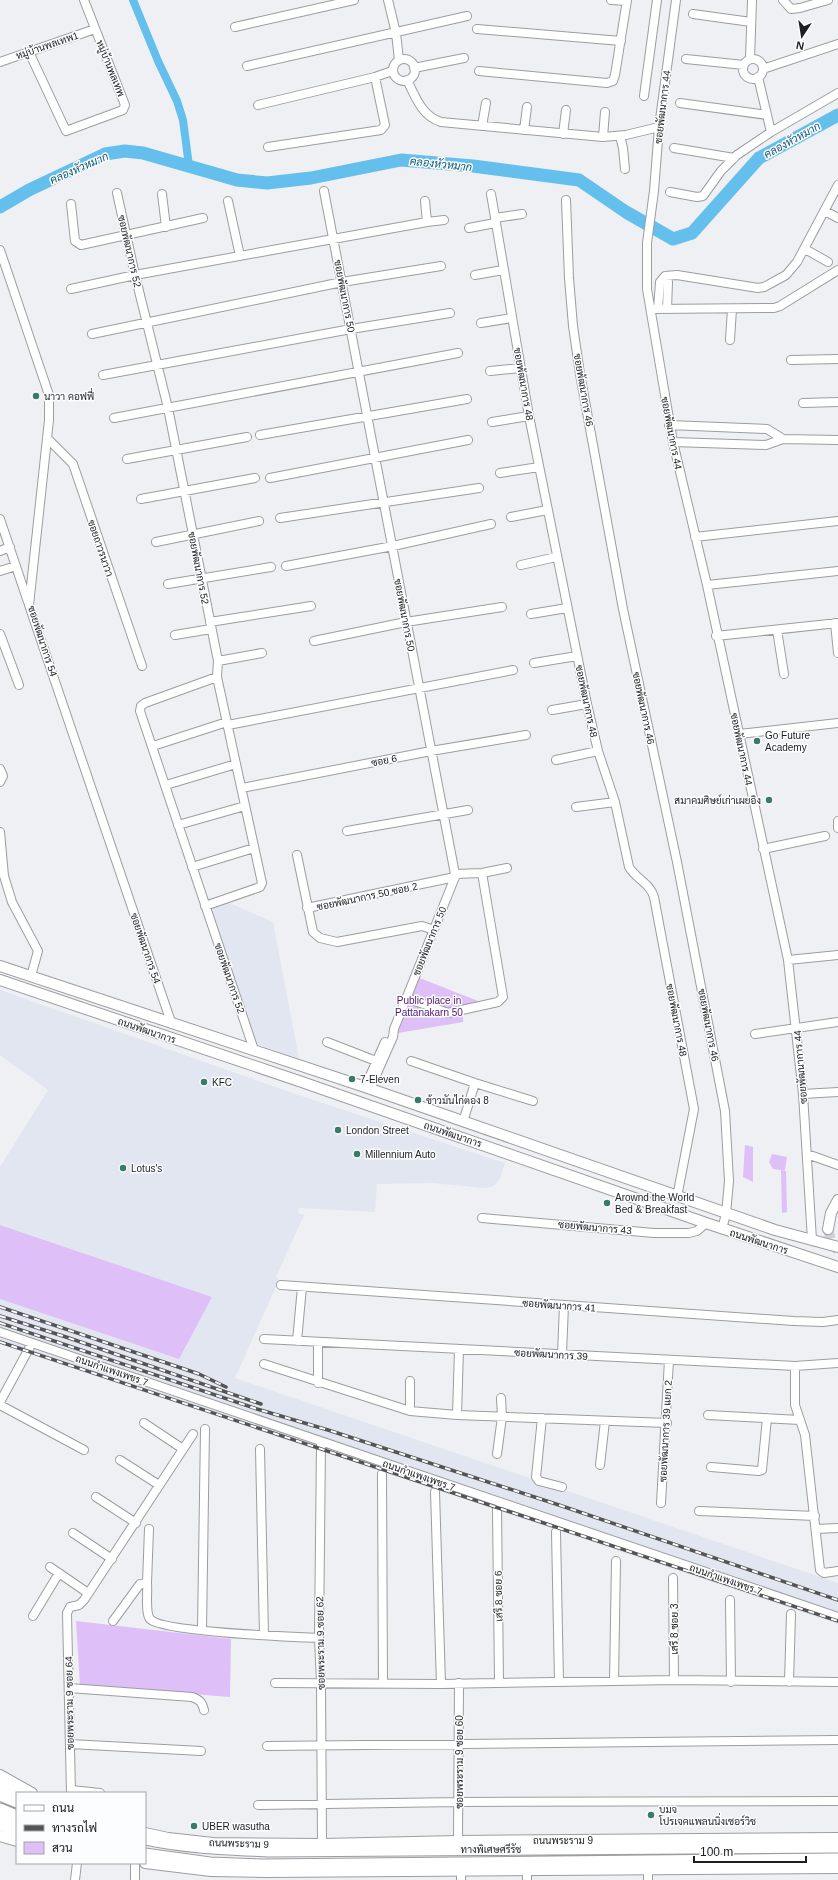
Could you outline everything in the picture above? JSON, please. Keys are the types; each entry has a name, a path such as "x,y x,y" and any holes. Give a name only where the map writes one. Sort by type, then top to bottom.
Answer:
{"highway":[{"path":"0,1784 19,1792"},
{"path":"0,1795 16,1802"},
{"path":"0,1809 16,1816"},
{"path":"0,1825 16,1832"},
{"name":"ทางพิเศษศรีรัช","path":"146,1839 167,1844 213,1849 268,1851 838,1847"},
{"name":"ทางพิเศษศรีรัช","path":"146,1854 210,1863 264,1865 838,1860"}],"main road":[{"name":"ถนนพัฒนาการ","path":"0,966 367,1088 726,1214 838,1248"},
{"name":"ถนนพัฒนาการ","path":"0,980 337,1094 722,1229 838,1268"},
{"path":"828,1229 831,1213 838,1200"},
{"path":"0,1775 30,1792"},
{"path":"0,1788 16,1795"},
{"path":"0,1818 16,1825"},
{"name":"ถนนพระราม 9","path":"146,1832 168,1838 213,1843 322,1844 458,1841 838,1838"},
{"path":"0,1836 16,1841"},
{"path":"146,1863 211,1871 323,1876 527,1875 648,1869 838,1868"}],"street":[{"name":"หมู่บ้านพลเทพ","path":"29,52 64,129 69,130 123,110 125,107 84,0"},
{"path":"235,27 354,0"},
{"path":"388,0 396,32 399,60"},
{"path":"479,71 607,83 613,81 627,1 611,0"},
{"path":"644,96 657,0"},
{"name":"ซอยพัฒนาการ 44","path":"676,0 659,127 654,191 650,214 647,244 647,289 654,309 672,442 694,537 707,585 716,636 740,734 763,849 788,960 797,1028 803,1094 812,1240"},
{"path":"744,65 750,59 752,0"},
{"path":"783,0 791,9 828,0"},
{"path":"693,14 751,22"},
{"path":"247,66 468,16"},
{"name":"หมู่บ้านพลเทพ1","path":"0,62 95,28"},
{"path":"477,29 621,41"},
{"path":"744,65 745,75 753,79 758,77 763,70 838,44"},
{"path":"414,68 464,58"},
{"path":"686,59 744,65"},
{"path":"750,59 760,61 763,70"},
{"path":"258,105 375,77 392,70 396,62 399,60 409,60 414,68 412,78 408,80 397,79 392,70"},
{"path":"268,147 381,130 384,125 375,77"},
{"path":"758,77 771,132"},
{"path":"408,80 424,112 432,119 441,122 603,137 620,136 659,127"},
{"path":"670,192 697,197 703,196 721,171 734,158 771,132 838,92"},
{"path":"482,126 486,103"},
{"path":"680,103 767,116"},
{"path":"524,130 527,107"},
{"path":"562,134 566,110"},
{"path":"603,137 605,112"},
{"path":"620,136 625,169"},
{"path":"674,148 734,158"},
{"path":"838,185 805,249 791,271 764,287 758,288 677,275 665,276 660,282 654,309 765,309 780,306 838,270"},
{"name":"ซอยพัฒนาการ 50","path":"324,191 455,876 394,1029 393,1037 367,1088"},
{"name":"ซอยพัฒนาการ 52","path":"117,192 135,275 168,408 218,661 217,677 262,883 261,886 205,906"},
{"path":"162,194 166,226"},
{"name":"ซอยพัฒนาการ 48","path":"491,194 529,416 556,557 587,704 598,751 615,802 629,867 632,872 649,887 654,897 694,1109 677,1197"},
{"name":"ซอยพัฒนาการ 46","path":"566,200 569,278 573,326 580,374 623,610 677,862 726,1111 729,1181 726,1214 722,1229"},
{"path":"228,201 240,256"},
{"path":"426,201 428,222"},
{"path":"71,204 75,241 77,244 203,218"},
{"path":"824,211 838,218"},
{"path":"469,228 522,214"},
{"path":"70,289 135,275 444,220"},
{"path":"805,249 828,262"},
{"name":"ซอยพัฒนาการ 54","path":"0,250 49,395 47,438 29,604 171,1022"},
{"path":"92,334 147,321 342,282 441,266"},
{"path":"475,275 503,270"},
{"path":"665,276 668,282 667,309"},
{"path":"730,340 732,309"},
{"path":"104,375 351,329 450,313"},
{"path":"481,323 512,318"},
{"path":"114,418 458,353"},
{"path":"791,360 838,359"},
{"path":"490,371 521,368"},
{"path":"260,435 467,399"},
{"path":"803,403 838,402"},
{"path":"492,422 529,416"},
{"path":"669,425 767,428 783,438"},
{"path":"127,459 247,437"},
{"name":"ซอยถาวรนาวา","path":"47,438 73,464 142,666"},
{"path":"672,442 766,445 783,438 838,440"},
{"path":"270,478 468,440"},
{"path":"500,473 539,467"},
{"path":"141,499 255,478"},
{"path":"280,518 478,488"},
{"path":"511,517 547,510"},
{"path":"0,519 29,604"},
{"path":"156,542 259,521"},
{"path":"694,537 838,521"},
{"path":"286,566 393,546 491,524"},
{"path":"0,551 10,547"},
{"path":"521,565 556,557"},
{"path":"0,571 16,566"},
{"path":"168,584 271,567"},
{"path":"707,585 838,571"},
{"path":"175,635 211,625 311,606"},
{"path":"314,641 406,622 502,607"},
{"path":"531,614 567,608"},
{"path":"716,636 837,623 838,653"},
{"path":"777,630 784,674"},
{"path":"0,634 19,685"},
{"path":"218,661 262,653"},
{"path":"534,663 577,656"},
{"path":"153,746 227,724 420,689 513,670"},
{"name":"ซอยพัฒนาการ 52","path":"217,677 141,706 140,711 254,1050"},
{"path":"552,710 587,704"},
{"path":"740,734 838,723"},
{"name":"ซอย 6","path":"242,788 431,751 526,735"},
{"path":"556,760 598,751"},
{"path":"166,785 236,764"},
{"path":"0,769 3,776 0,782"},
{"path":"576,807 615,802"},
{"path":"178,825 245,806"},
{"path":"347,831 468,810"},
{"path":"838,821 838,828"},
{"path":"0,832 4,876 12,902 38,951 31,976"},
{"path":"763,849 825,836"},
{"path":"192,867 254,848"},
{"name":"ซอยพัฒนาการ 50 ซอย 2","path":"297,856 308,908 455,876 507,868"},
{"path":"407,998 448,1013 498,1002 503,997 482,873"},
{"path":"308,908 313,932 320,938 329,941 337,942 422,926 434,930"},
{"path":"788,960 838,955"},
{"path":"754,1034 838,1022"},
{"name":"ซอยพัฒนาการ 50","path":"367,1088 376,1061 388,1035 394,1029"},
{"path":"327,1042 376,1061"},
{"path":"411,1061 533,1101"},
{"path":"463,1122 475,1083"},
{"path":"803,1094 838,1092"},
{"path":"807,1154 838,1165"},
{"name":"ซอยพัฒนาการ 43","path":"482,1218 654,1233 689,1233 697,1231 706,1223"},
{"name":"ซอยพัฒนาการ 41","path":"281,1285 794,1321 823,1322 838,1320"},
{"path":"296,1341 302,1287"},
{"path":"562,1354 564,1305"},
{"name":"ถนนกำแพงเพชร 7","path":"0,1332 838,1617"},
{"name":"ซอยพัฒนาการ 39","path":"264,1339 795,1366 838,1363"},
{"path":"318,1342 318,1382"},
{"path":"0,1402 32,1343"},
{"path":"457,1415 459,1349"},
{"name":"ซอยพัฒนาการ 39 แยก 2","path":"661,1503 668,1360"},
{"path":"264,1364 410,1411 457,1415 666,1423"},
{"path":"795,1366 796,1405 805,1435 820,1570 824,1573 838,1571"},
{"path":"410,1382 410,1411"},
{"path":"497,1454 502,1417 502,1398"},
{"path":"0,1405 84,1450"},
{"path":"708,1415 800,1420"},
{"path":"542,1418 536,1477 539,1481 562,1487"},
{"path":"710,1467 762,1470 767,1418"},
{"path":"600,1464 605,1421"},
{"path":"144,1423 183,1449"},
{"path":"202,1630 205,1429"},
{"path":"50,1567 88,1593 136,1523 193,1434"},
{"name":"ซอยพระราม 9 ซอย 62","path":"321,1442 319,1638 321,1683 322,1844"},
{"path":"260,1448 264,1635"},
{"path":"120,1460 159,1486"},
{"path":"382,1474 383,1683"},
{"path":"435,1492 441,1684"},
{"path":"96,1497 136,1523"},
{"name":"เสรี 8 ซอย 6","path":"497,1509 499,1682"},
{"path":"699,1511 814,1516"},
{"path":"816,1529 838,1528"},
{"path":"148,1529 148,1612 152,1621 170,1626 202,1630 319,1638"},
{"path":"556,1532 559,1681"},
{"path":"73,1533 112,1559"},
{"path":"614,1681 616,1561"},
{"path":"33,1616 59,1573"},
{"name":"เสรี 8 ซอย 3","path":"673,1578 674,1680"},
{"path":"113,1621 140,1584 147,1583"},
{"name":"ซอยพระราม 9 ซอย 64","path":"71,1792 67,1613 70,1607 78,1605 88,1593"},
{"path":"730,1600 731,1682"},
{"path":"789,1682 791,1614"},
{"path":"275,1683 441,1684 674,1680 731,1682 838,1682"},
{"name":"ซอยพระราม 9 ซอย 60","path":"458,1841 460,1744 459,1683"},
{"path":"69,1688 192,1697 198,1699 202,1703 204,1710"},
{"path":"267,1746 838,1740"},
{"path":"70,1744 201,1751"},
{"path":"258,1805 459,1802 838,1801"},
{"path":"75,1880 78,1864"},
{"path":"135,1864 135,1880"},
{"path":"648,1869 648,1880"}],"shaded area":[{"path":"227,902 273,922 299,1059 257,1044 210,908"},
{"path":"0,990 304,1097 505,1163 500,1179 494,1186 484,1188 432,1183 377,1184 375,1212 299,1208 298,1213 304,1215 276,1277 279,1280 235,1378 838,1583 838,1624 0,1344 0,1299 179,1358 211,1297 0,1225 0,1167 48,1090 0,1055"}],"green space":[{"name":"Public place in Pattanakarn 50","path":"417,977 478,1001 478,1007 463,1010 463,1022 398,1033 397,1027"},
{"path":"745,1145 753,1147 753,1182 743,1177"},
{"path":"772,1154 787,1157 785,1170 782,1170 786,1171 787,1212 782,1213 781,1170 773,1169 769,1162"},
{"path":"0,1225 212,1297 179,1359 0,1299"},
{"path":"76,1621 231,1639 230,1697 80,1685"}],"waterway":[{"path":"133,0 158,61 177,101 183,120 189,166"},
{"name":"คลองหัวหมาก","path":"0,207 29,190 105,154 125,151 143,153 237,180 267,183 311,178 401,160 473,166 579,180 626,212 673,239 692,233 759,158 838,115"}],"tunnel":[{"path":"828,1229 831,1241 838,1251"}],"railway":[{"path":"0,1307 199,1374 226,1387"},
{"path":"0,1316 261,1404"},
{"path":"0,1323 257,1409 328,1430 562,1506 838,1600"},
{"path":"0,1342 838,1621"}],"place":[{"name":"นาวา คอฟฟี่","path":"36,396"},
{"name":"Go Future Academy","path":"757,741"},
{"name":"สมาคมศิษย์เก่าเผยอิง","path":"769,800"},
{"name":"7-Eleven","path":"352,1079"},
{"name":"KFC","path":"204,1082"},
{"name":"ข้าวมันไก่ตอง 8","path":"418,1100"},
{"name":"London Street","path":"338,1130"},
{"name":"Millennium Auto","path":"357,1154"},
{"name":"Lotus's","path":"123,1168"},
{"name":"Arownd the World Bed & Breakfast","path":"607,1203"},
{"name":"บมจ โปรเจคแพลนนิ่งเซอร์วิช","path":"651,1815"},
{"name":"UBER wasutha","path":"194,1826"}]}
